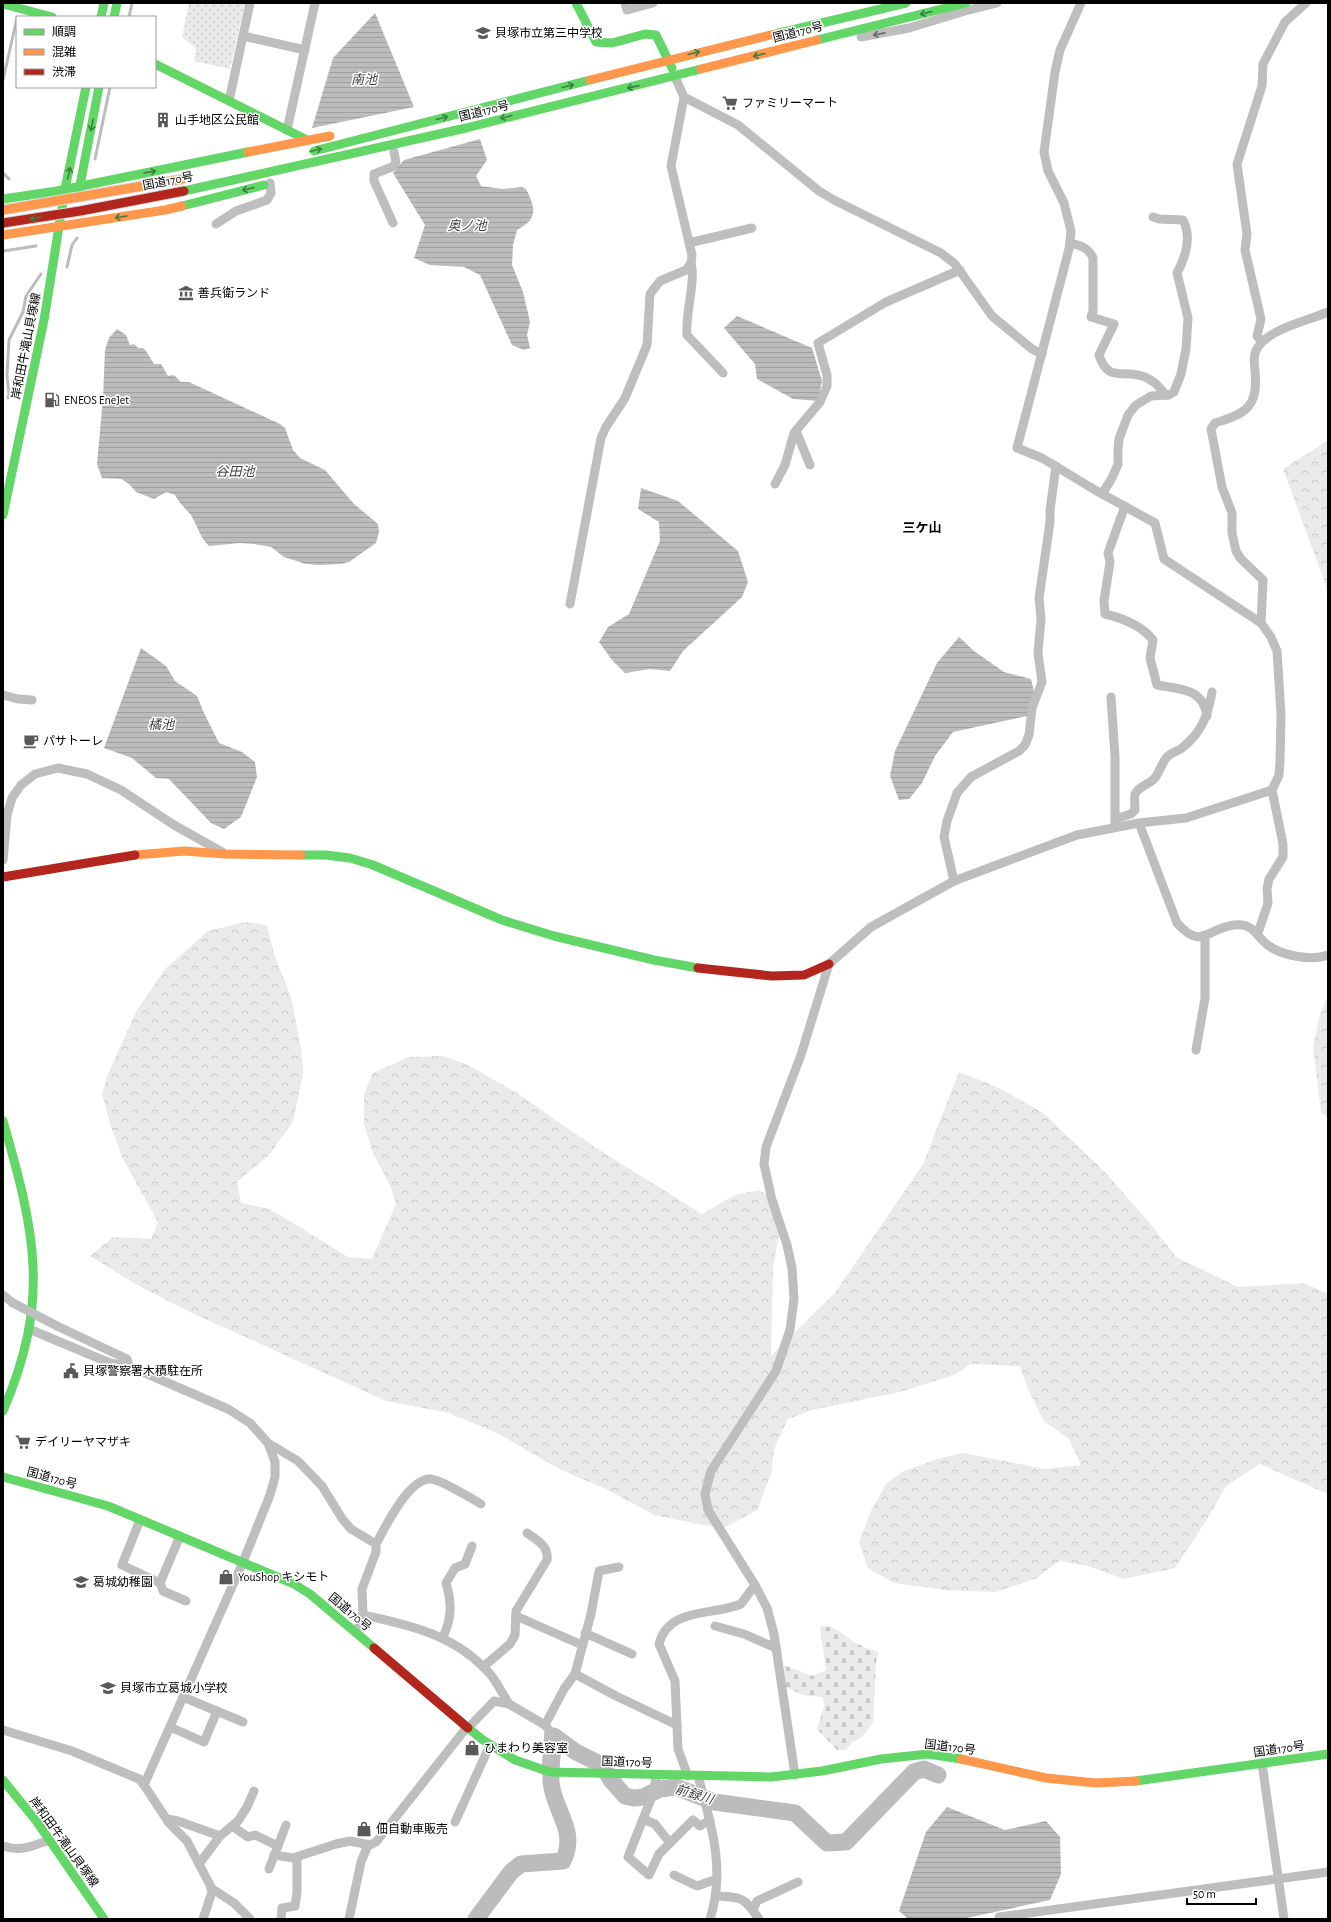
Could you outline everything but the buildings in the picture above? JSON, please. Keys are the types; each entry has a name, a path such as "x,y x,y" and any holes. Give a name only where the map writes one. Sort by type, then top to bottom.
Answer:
{"main road":[{"path":"101,16 104,3"},
{"path":"114,16 117,3"},
{"path":"576,3 584,23 596,42 612,43 645,34 656,35 669,60 675,77"},
{"name":"国道170号","path":"307,152 669,60 906,3"},
{"name":"国道170号","path":"3,223 80,211 184,191 466,128 675,77 965,3"},
{"path":"3,4 48,16"},
{"path":"156,65 307,140"},
{"name":"岸和田牛滝山貝塚線","path":"63,227 65,189 86,88"},
{"name":"岸和田牛滝山貝塚線","path":"3,515 44,320 56,252 63,227 80,185 99,88"},
{"path":"322,170 394,152 466,128"},
{"path":"3,199 65,189 368,129 382,133"},
{"name":"国道170号","path":"3,210 186,178"},
{"path":"3,235 63,227 165,210 273,182"},
{"path":"3,191 13,197"},
{"path":"3,243 24,240 42,230"},
{"path":"3,877 184,850 225,854 326,855 350,858 373,865 502,920 554,936 654,960 696,968 772,976 804,975 829,964"},
{"path":"3,1121 4,1132 22,1187 33,1248 34,1286 29,1329 22,1364 3,1411"},
{"name":"国道170号","path":"3,1477 89,1500 294,1584 310,1594 490,1745 515,1760 550,1772 770,1777 795,1775 881,1759 928,1754 974,1761 1046,1778 1096,1783 1126,1782 1328,1754"},
{"name":"岸和田牛滝山貝塚線","path":"3,1780 49,1840 104,1919"}],"street":[{"path":"228,101 250,3"},
{"path":"287,130 315,3"},
{"path":"625,3 627,10 653,3"},
{"path":"784,48 802,50 909,28 965,11 998,3"},
{"path":"1081,3 1060,50 1055,72 1044,152 1048,171 1064,203 1071,231 1070,243 1017,448 1042,458 1102,494 1155,522 1164,559 1261,623 1271,637 1277,651 1281,714 1279,775 1272,790 1283,844 1283,857 1269,879 1268,903 1258,933"},
{"path":"1262,342 1257,336 1261,319 1245,250 1247,234 1237,164 1262,86 1264,64 1285,22 1306,3"},
{"path":"243,36 305,50"},
{"path":"675,77 684,97 671,166 692,255 691,263 693,272 689,299 687,335 723,373"},
{"path":"684,97 738,125 829,197 940,252 960,270 992,316 1032,349 1042,354"},
{"path":"393,223 374,181 374,174 396,164 394,152"},
{"path":"216,224 236,211 267,200 271,193 273,182"},
{"path":"1102,494 1112,478 1118,464 1120,439 1128,415 1136,405 1151,396 1166,395 1174,392 1181,374 1186,349 1188,318 1176,274 1184,260 1187,236 1185,225 1183,220 1158,219 1152,217"},
{"path":"689,243 752,228"},
{"path":"1070,243 1084,246 1093,258 1093,312 1091,317 1114,324 1099,355 1102,364 1108,371 1117,375 1135,374 1151,380 1166,395"},
{"path":"570,604 601,438 606,427 625,398 646,345 650,294 660,281 686,270 691,263"},
{"path":"775,484 785,465 796,431 820,402 827,386 827,375 818,343 886,302 960,270"},
{"path":"1261,623 1263,580 1241,559 1236,551 1232,532 1232,513 1222,487 1211,429 1215,423 1232,418 1247,409 1256,397 1254,359 1258,348 1270,334 1328,312"},
{"path":"796,431 810,464"},
{"path":"954,881 944,837 947,821 957,793 962,784 971,776 1019,751 1025,745 1029,735 1032,708 1042,682 1038,653 1041,618 1039,598 1050,522 1050,510 1056,466"},
{"path":"1125,506 1108,553 1110,562 1104,600 1105,614 1131,623 1149,634 1153,640 1150,658 1157,685 1193,693 1201,698 1206,706 1207,716"},
{"path":"795,1775 776,1648 767,1608 755,1585 708,1510 705,1494 711,1471 776,1371 790,1330 794,1299 792,1268 787,1245 772,1200 764,1164 766,1147 801,1055 829,964 871,928 954,881 1077,835 1115,824 1131,814 1135,810 1134,796 1137,791 1154,779 1167,757 1177,752 1192,740 1200,730 1207,716 1212,692"},
{"path":"3,695 18,699 32,700"},
{"path":"1110,697 1115,757 1115,824"},
{"path":"3,860 7,816 12,798 21,785 35,774 58,768 87,774 121,790 174,825 225,854"},
{"path":"1115,824 1140,824 1186,818 1272,790"},
{"path":"1140,824 1176,923 1186,933 1195,937 1205,936 1224,927 1235,925 1246,926 1258,933 1268,945 1278,951 1302,956 1322,957 1328,954"},
{"path":"1196,1050 1205,998 1205,936"},
{"path":"4,1296 57,1326 127,1359 129,1366"},
{"path":"29,1329 110,1363 129,1366 228,1409 250,1423 268,1443 298,1460 322,1486 342,1520 351,1529 376,1544"},
{"path":"3,1385 12,1390"},
{"path":"144,1785 243,1562 270,1494 275,1477 274,1462 268,1443"},
{"path":"356,1633 363,1615 362,1589 376,1552 376,1544 400,1500 423,1479 433,1479 481,1504"},
{"path":"140,1520 122,1565 160,1583"},
{"path":"483,1667 510,1644 515,1635 516,1612 548,1560 548,1554 542,1544 527,1533"},
{"path":"180,1536 160,1583 163,1591 186,1601"},
{"path":"443,1637 449,1625 451,1613 450,1596 446,1583 455,1568 465,1564 472,1546"},
{"path":"545,1725 564,1689 575,1674 599,1570 619,1567"},
{"path":"688,1776 678,1749 675,1681 659,1644 661,1638 671,1624 680,1618 741,1604 755,1585"},
{"path":"363,1615 398,1622 443,1637 456,1644 492,1676 509,1704"},
{"path":"516,1616 582,1645"},
{"path":"715,1626 744,1634 776,1648"},
{"path":"585,1633 632,1654"},
{"path":"575,1674 616,1696 677,1725"},
{"path":"183,1697 243,1722"},
{"path":"274,1855 293,1858 350,1841 368,1845 376,1842 468,1728 494,1701 509,1704 545,1725 549,1730 550,1772"},
{"path":"170,1727 204,1742 217,1711"},
{"path":"3,1730 72,1751 138,1779 144,1785 167,1819 187,1841 211,1888 212,1892 203,1919"},
{"path":"455,1822 490,1745"},
{"path":"1262,1763 1284,1919"},
{"path":"657,1775 651,1799 628,1857 649,1875 659,1854 693,1820 700,1826 710,1820"},
{"path":"698,1776 715,1840 717,1879 716,1896 710,1919"},
{"path":"199,1864 220,1836 238,1821 247,1807 254,1791"},
{"path":"167,1819 178,1821 220,1836"},
{"path":"643,1819 655,1824 670,1842"},
{"path":"269,1869 286,1825"},
{"path":"232,1826 248,1837 255,1835 278,1846"},
{"path":"3,1846 14,1850 21,1850 49,1840"},
{"path":"349,1919 362,1862 368,1845"},
{"path":"281,1919 282,1908 295,1906 297,1892 297,1857"},
{"path":"999,1919 998,1917 1328,1872"},
{"path":"674,1875 697,1886 717,1879"},
{"path":"753,1910 757,1901 798,1882"},
{"path":"211,1888 234,1903 250,1919"},
{"path":"716,1896 735,1897 742,1900 749,1904 760,1919"}],"green space":[{"path":"189,3 245,3 230,69 194,61 196,49 182,37"},
{"path":"1327,441 1328,442 1328,591 1283,469"},
{"path":"245,922 267,925 274,954 291,997 301,1048 303,1074 293,1122 268,1156 237,1182 241,1203 270,1209 348,1257 372,1259 396,1204 391,1188 373,1153 364,1124 364,1094 373,1073 409,1057 443,1056 468,1065 517,1093 593,1146 702,1214 735,1195 759,1190 778,1201 780,1229 773,1267 771,1356 835,1293 923,1164 959,1072 997,1087 1042,1112 1105,1172 1153,1227 1176,1257 1238,1287 1304,1283 1328,1294 1328,1494 1260,1464 1226,1486 1206,1521 1175,1568 1124,1579 1088,1566 1059,1561 1037,1578 996,1592 945,1590 894,1583 868,1568 859,1543 870,1513 886,1484 902,1472 937,1459 963,1453 1045,1469 1081,1465 1069,1439 1044,1421 1027,1387 1020,1366 971,1364 954,1375 900,1392 812,1410 788,1419 774,1449 771,1475 757,1510 724,1528 654,1515 604,1488 561,1470 499,1434 449,1413 386,1401 190,1312 139,1286 90,1256 113,1237 151,1239 158,1222 123,1159 111,1127 102,1094 107,1076 137,1010 166,968 208,931"},
{"path":"1328,995 1328,1118 1321,1112 1313,1047 1320,1014"},
{"path":"820,1626 831,1627 851,1640 879,1652 876,1661 873,1722 864,1734 852,1742 846,1750 837,1750 817,1729 825,1704 822,1697 803,1695 786,1687 784,1665 812,1676 826,1670"}],"water":[{"name":"南池","path":"375,13 414,107 312,128 333,58"},
{"name":"奥ノ池","path":"480,139 487,160 476,176 481,186 502,189 522,187 526,189 532,202 532,217 529,222 517,230 513,245 512,265 523,292 530,322 527,335 530,348 524,350 512,345 480,275 464,267 430,265 414,258 425,225 393,173 404,160"},
{"path":"737,316 812,348 822,381 818,401 793,399 757,379 755,364 724,328"},
{"name":"谷田池","path":"117,329 126,335 130,345 134,344 138,348 143,348 154,364 161,364 168,376 174,375 181,382 189,382 280,424 285,428 293,450 300,458 325,470 354,504 378,524 379,532 376,543 349,562 320,565 306,564 284,557 271,547 254,544 240,543 209,546 201,535 191,515 175,495 166,492 154,499 136,492 129,484 121,479 102,478 97,464 103,398 105,350 109,338"},
{"path":"641,488 678,501 738,551 748,582 742,597 683,651 670,671 650,669 625,673 612,660 599,642 608,627 629,614 660,541 659,522 638,509"},
{"path":"959,637 974,651 1004,672 1031,679 1035,696 1027,716 953,732 935,756 922,783 909,799 899,800 890,776 895,751 937,663"},
{"name":"橘池","path":"141,648 166,666 175,681 197,696 219,743 242,752 255,762 257,777 241,817 224,829 211,823 169,779 156,778 132,758 104,748"},
{"path":"947,1807 1005,1830 1046,1821 1060,1837 1061,1874 1050,1900 962,1919 908,1919 899,1911 926,1832"}],"waterway":[{"path":"129,16 132,3"},
{"path":"3,80 16,22"},
{"path":"95,159 110,88"},
{"path":"3,173 9,179"},
{"path":"67,267 72,245 77,238"},
{"path":"3,251 36,246"},
{"path":"8,398 7,375 9,340 23,312 26,296 41,274"},
{"name":"前録川","path":"476,1919 511,1872 521,1864 563,1861 567,1850 568,1840 567,1830 556,1803 551,1782 554,1736 576,1752 602,1765 611,1780 625,1796 634,1798 643,1797 660,1789 676,1787 714,1802 795,1813 827,1843 846,1842 914,1772 924,1769 938,1775"}],"traffic: fast":[{"path":"101,16 104,3"},
{"path":"114,16 117,3"},
{"path":"576,3 596,42 612,43 645,34 656,35 672,68"},
{"path":"779,33 906,3"},
{"path":"817,40 966,3"},
{"path":"3,4 48,16"},
{"path":"156,64 307,140"},
{"path":"184,191 466,128 701,69"},
{"path":"314,151 590,80"},
{"path":"3,515 44,320 65,189 86,88"},
{"path":"76,197 80,185 99,88"},
{"path":"3,199 57,191 248,152"},
{"path":"182,206 264,185"},
{"path":"301,855 326,855 350,858 373,865 502,920 554,936 654,960 698,968"},
{"path":"3,1121 23,1198 30,1232 33,1266 33,1300 28,1334 18,1371 3,1411"},
{"path":"3,1477 108,1506 294,1584 310,1594 374,1648"},
{"path":"468,1728 483,1740 515,1760 550,1772 771,1777 822,1771 881,1759 928,1754 961,1759"},
{"path":"1136,1781 1328,1754"},
{"path":"3,1780 37,1822 104,1919"}],"traffic: slow":[{"path":"590,80 779,33"},
{"path":"701,69 817,40"},
{"path":"248,152 330,136"},
{"path":"3,210 183,179"},
{"path":"3,235 165,210 182,206"},
{"path":"135,855 184,851 225,854 301,855"},
{"path":"961,1759 1046,1778 1096,1783 1136,1781"}],"traffic: jam":[{"path":"3,223 80,211 184,191"},
{"path":"3,877 135,855"},
{"path":"698,968 772,976 804,975 829,964"},
{"path":"374,1648 468,1728"}],"place":[{"name":"貝塚市立第三中学校","path":"483,33"},
{"name":"ファミリーマート","path":"730,103"},
{"name":"山手地区公民館","path":"163,120"},
{"name":"善兵衛ランド","path":"186,293"},
{"name":"ENEOS EneJet","path":"52,400"},
{"name":"パサトーレ","path":"31,741"},
{"name":"貝塚警察署木積駐在所","path":"71,1371"},
{"name":"デイリーヤマザキ","path":"23,1442"},
{"name":"YouShop キシモト","path":"226,1577"},
{"name":"葛城幼稚園","path":"81,1582"},
{"name":"貝塚市立葛城小学校","path":"108,1688"},
{"name":"ひまわり美容室","path":"472,1748"},
{"name":"佃自動車販売","path":"364,1829"}],"district":[{"name":"三ケ山","path":"922,528"}]}
